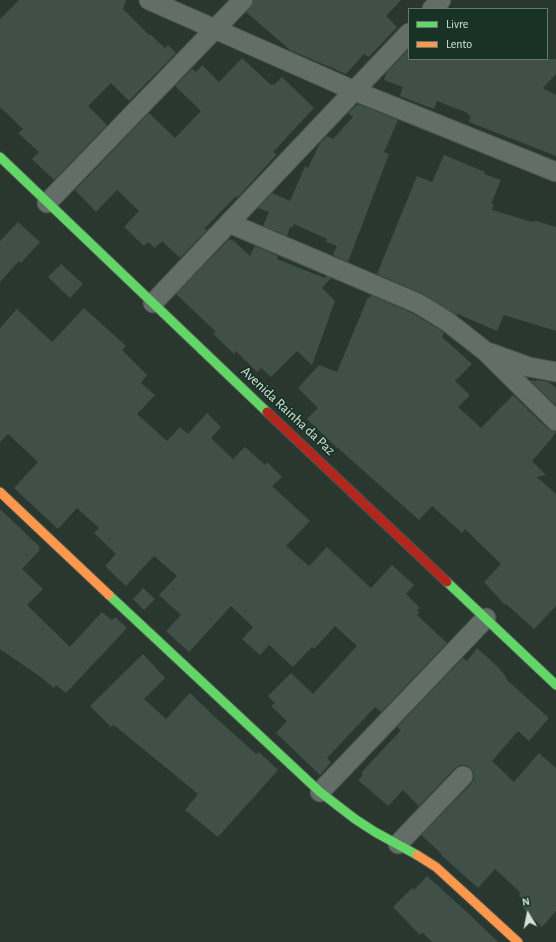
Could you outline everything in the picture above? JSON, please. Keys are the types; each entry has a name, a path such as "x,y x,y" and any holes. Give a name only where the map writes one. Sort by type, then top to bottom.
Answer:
{"street":[{"path":"149,0 355,91 556,172"},
{"path":"47,204 243,0"},
{"path":"433,8 440,0"},
{"path":"153,302 408,34"},
{"name":"Avenida Rainha da Paz","path":"0,157 47,204 153,302 556,685"},
{"path":"229,223 417,304 448,322 484,351 556,421"},
{"path":"484,351 529,367 556,372"},
{"path":"0,492 320,792 365,826 436,867 518,942"},
{"path":"320,792 486,618"},
{"path":"398,844 463,776"}],"building":[{"path":"19,0 126,0 123,9 149,35 150,34 165,48 168,45 176,53 129,101 111,83 88,106 107,125 54,180 32,159 39,152 18,133 23,129 0,107 0,19"},
{"path":"254,0 401,0 386,16 397,27 369,57 364,54 346,74 290,50 246,12 251,7"},
{"path":"408,50 408,60 556,59 556,74 543,88 556,95 556,156 469,122 471,116 467,114 468,113 437,101 434,109 400,96 403,87 384,80 386,73"},
{"path":"242,58 271,85 274,85 282,77 314,108 273,152 277,154 238,197 236,196 204,229 207,230 180,258 162,241 155,248 148,242 144,246 124,227 139,211 117,190 96,212 75,190 149,113 175,138 201,111 175,86 192,69 196,72 202,65 219,82"},
{"path":"358,104 398,120 384,152 389,154 348,262 333,255 337,246 326,242 327,239 294,224 292,228 290,227 287,236 263,226 269,212 258,208 272,193 290,201 305,166 308,168 320,143 327,136 333,139 353,117 348,113"},
{"path":"444,155 485,172 484,174 501,180 491,204 494,204 492,210 532,222 536,221 556,227 556,331 504,315 497,331 458,314 457,315 421,293 377,274 417,176 432,182"},
{"path":"18,222 40,242 21,263 19,261 0,282 0,241"},
{"path":"229,239 234,241 250,256 255,246 278,256 277,259 325,278 326,276 331,278 322,288 335,301 312,365 297,351 271,377 261,368 257,372 236,351 234,354 213,334 216,332 176,294"},
{"path":"61,264 83,284 70,298 48,277"},
{"path":"371,295 412,313 442,331 444,333 442,337 472,364 455,381 470,395 458,407 481,428 513,395 548,429 556,432 532,461 546,475 537,477 556,494 556,606 534,629 506,604 505,605 484,582 501,564 465,529 462,533 432,506 419,520 307,419 318,408 298,388 319,365 337,372 368,297 370,298"},
{"path":"84,308 126,346 122,350 147,375 141,383 155,395 137,414 167,441 180,427 188,434 207,413 221,427 211,438 233,459 245,447 265,465 267,462 282,477 272,486 310,521 286,546 309,566 327,547 371,588 392,565 414,585 406,594 420,608 417,610 419,612 417,615 447,643 381,712 375,707 327,758 331,762 320,775 276,733 287,721 271,706 275,703 268,696 291,673 313,694 357,646 335,626 314,649 312,647 293,667 269,645 260,655 242,639 253,627 231,606 189,652 166,631 181,615 159,595 177,576 154,556 126,586 105,566 116,554 94,533 99,528 77,508 58,529 14,488 38,462 8,434 0,442 0,328 17,309 52,342"},
{"path":"530,380 549,382 556,388 556,406"},
{"path":"0,509 40,547 38,549 40,550 22,569 43,589 27,605 70,647 102,612 112,620 115,617 127,628 66,693 56,685 54,688 0,649"},
{"path":"143,588 155,599 144,610 133,599"},
{"path":"477,648 498,667 507,678 506,679 549,718 529,741 518,731 492,761 514,782 539,753 556,768 556,911 542,927 521,906 525,902 519,896 521,893 495,869 478,888 421,835 471,784 474,779 474,773 470,768 465,765 460,765 455,768 419,806 403,790 388,806 358,780 363,775 361,773 401,730 397,727 463,658 467,661"},
{"path":"143,654 165,678 144,699 166,719 190,693 256,754 259,752 278,770 218,837 185,810 198,794 114,725 111,727 90,706"},
{"path":"427,876 498,942 432,942 423,933 420,935 393,907 412,888 414,890"}],"traffic: fast":[{"path":"0,157 267,412"},
{"path":"447,582 556,685"},
{"path":"109,595 320,792 355,819 375,832 417,855"}],"traffic: slow":[{"path":"0,492 109,595"},
{"path":"417,855 436,867 518,942"}],"traffic: jam":[{"path":"267,412 447,582"}]}
